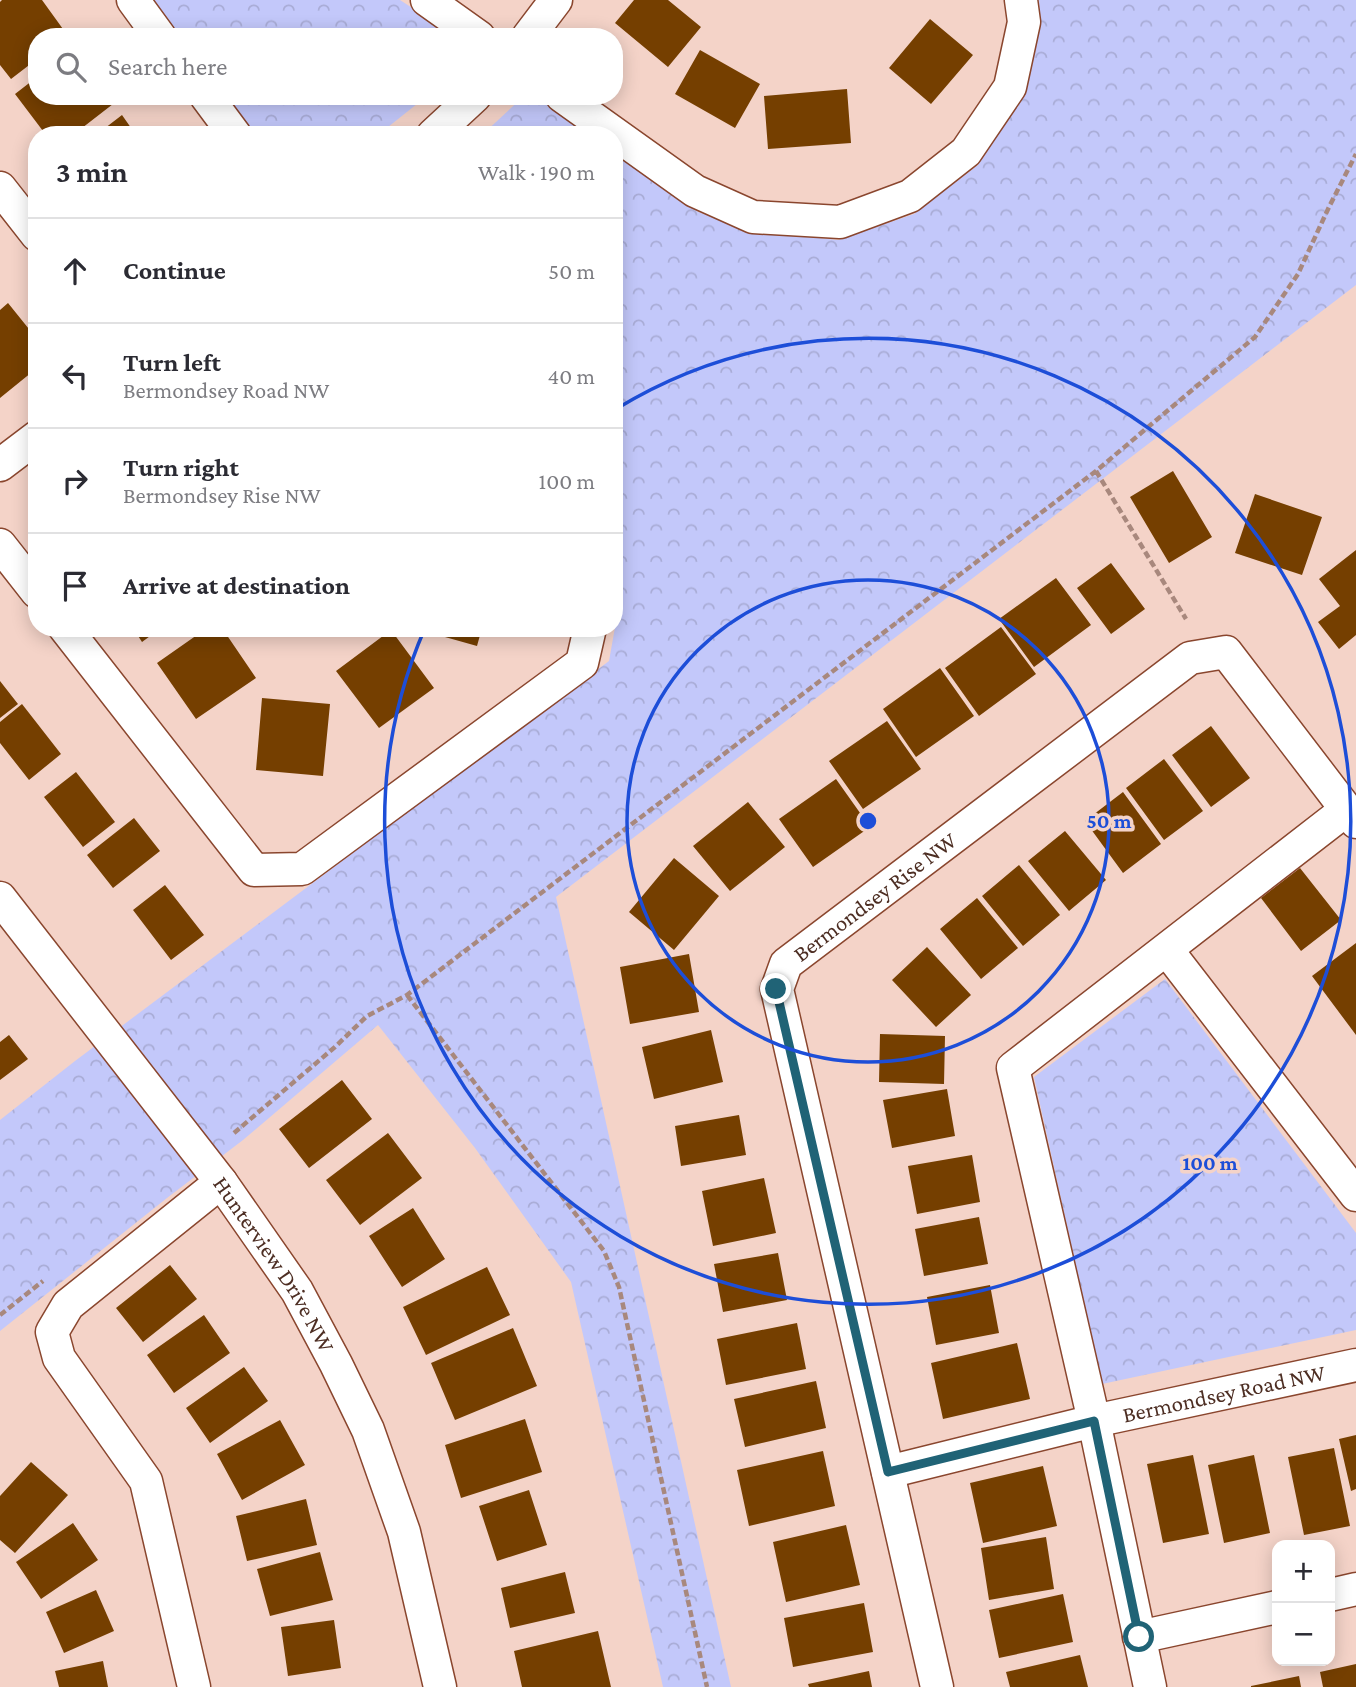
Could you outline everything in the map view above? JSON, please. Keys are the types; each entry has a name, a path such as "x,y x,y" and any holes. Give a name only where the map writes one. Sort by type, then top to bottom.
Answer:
{"street":[{"path":"132,0 153,28"},
{"path":"427,0 466,28"},
{"path":"535,28 556,0"},
{"path":"623,140 695,191 753,217 840,222 910,196 966,152 1010,87 1024,22 1021,0"},
{"path":"213,105 228,126"},
{"path":"443,126 465,105"},
{"path":"575,105 604,126"},
{"path":"0,188 28,223"},
{"path":"0,465 28,444"},
{"path":"0,545 28,581"},
{"path":"72,637 254,870 266,870 302,869 582,663 588,637"},
{"name":"Bermondsey Rise NW","path":"937,1687 776,989 786,964 1190,658 1226,652 1351,816"},
{"path":"1150,1687 1094,1421 1013,1068 1167,950 1351,816"},
{"name":"Hunterview Drive NW","path":"0,898 221,1182 297,1291 368,1430 404,1532 440,1687"},
{"path":"1167,950 1356,1195"},
{"path":"194,1687 146,1481 59,1358 52,1332 68,1306 221,1182"},
{"name":"Bermondsey Road NW","path":"888,1472 1094,1421 1356,1365"},
{"path":"1335,1594 1356,1589"},
{"path":"1139,1637 1272,1607"}],"path":[{"path":"234,1133 335,1047 367,1016 407,995 1096,471 1255,337 1298,274 1356,154"},
{"path":"1096,471 1186,619"},
{"path":"407,995 604,1251 619,1287 707,1687"}],"green space":[{"path":"148,0 400,0 443,28 169,28"},
{"path":"1039,0 1356,0 1356,285 556,897 731,1687 663,1687 571,1282 475,1148 378,1025 243,1140 0,1331 0,1120 609,661 613,637 623,637 623,157 698,212 751,231 838,240 914,214 978,165 1026,90 1040,18"},
{"path":"228,105 416,105 389,126 244,126"},
{"path":"514,105 553,105 581,126 492,126"},
{"path":"1165,979 1356,1233 1356,1330 1102,1384 1034,1077"}],"building":[{"path":"42,0 62,28 28,28 28,66 11,79 0,65 0,2"},
{"path":"634,0 668,0 701,27 668,67 615,23"},
{"path":"930,19 973,55 931,104 889,68"},
{"path":"700,50 760,84 735,128 675,94"},
{"path":"28,84 28,105 112,105 85,126 39,126 15,94"},
{"path":"847,89 851,143 768,149 764,96"},
{"path":"122,115 130,126 108,126"},
{"path":"8,303 28,328 28,375 0,398 0,310"},
{"path":"1173,471 1212,537 1169,563 1130,497"},
{"path":"1255,494 1322,517 1302,575 1235,553"},
{"path":"1356,550 1356,635 1339,649 1318,622 1340,606 1319,579"},
{"path":"1111,563 1145,609 1111,634 1077,588"},
{"path":"1056,578 1091,625 1034,667 999,619"},
{"path":"1001,627 1036,674 979,716 945,668"},
{"path":"194,637 228,637 256,678 196,719 157,663"},
{"path":"382,637 396,637 434,688 379,728 336,671"},
{"path":"445,637 480,637 477,646"},
{"path":"940,668 974,716 916,757 883,709"},
{"path":"0,681 18,704 0,718"},
{"path":"262,698 330,704 323,776 256,770"},
{"path":"22,704 61,754 29,780 0,743 0,722"},
{"path":"887,721 921,769 863,809 829,761"},
{"path":"1211,726 1250,778 1211,807 1172,755"},
{"path":"1164,759 1203,811 1164,840 1126,788"},
{"path":"76,772 115,822 83,847 44,797"},
{"path":"836,779 870,827 813,867 779,819"},
{"path":"1123,792 1161,844 1123,873 1085,821"},
{"path":"748,802 785,847 730,891 693,846"},
{"path":"134,818 160,851 113,888 87,855"},
{"path":"1065,831 1106,880 1069,911 1028,861"},
{"path":"674,858 719,896 674,950 629,912"},
{"path":"1019,865 1060,915 1023,946 982,896"},
{"path":"1300,868 1341,920 1301,951 1261,898"},
{"path":"165,885 204,935 171,960 133,910"},
{"path":"977,898 1018,948 981,979 940,929"},
{"path":"1356,943 1356,1035 1312,976"},
{"path":"927,947 971,995 936,1027 892,980"},
{"path":"689,954 699,1012 630,1024 620,967"},
{"path":"711,1030 723,1082 654,1099 642,1047"},
{"path":"880,1034 945,1036 944,1084 879,1082"},
{"path":"9,1035 28,1059 0,1080 0,1042"},
{"path":"342,1080 372,1119 309,1168 279,1129"},
{"path":"947,1089 955,1136 892,1148 883,1100"},
{"path":"739,1115 746,1155 681,1166 675,1126"},
{"path":"388,1133 422,1178 360,1225 326,1180"},
{"path":"972,1155 980,1202 917,1214 908,1166"},
{"path":"764,1178 776,1233 713,1246 702,1191"},
{"path":"413,1208 445,1259 402,1287 369,1236"},
{"path":"979,1217 988,1264 924,1276 915,1229"},
{"path":"778,1253 787,1300 723,1312 714,1264"},
{"path":"170,1265 197,1299 143,1342 116,1308"},
{"path":"487,1267 510,1315 426,1355 403,1307"},
{"path":"990,1285 999,1333 936,1345 927,1297"},
{"path":"204,1315 230,1353 174,1393 147,1355"},
{"path":"797,1323 806,1369 726,1385 717,1339"},
{"path":"513,1328 537,1386 455,1420 431,1363"},
{"path":"1017,1343 1030,1399 943,1419 931,1363"},
{"path":"244,1367 268,1401 210,1443 186,1408"},
{"path":"816,1381 826,1428 745,1447 734,1399"},
{"path":"525,1419 542,1472 461,1498 445,1445"},
{"path":"280,1420 305,1465 242,1500 217,1454"},
{"path":"1356,1435 1356,1489 1351,1491 1339,1439"},
{"path":"1334,1448 1350,1526 1304,1535 1288,1457"},
{"path":"823,1451 835,1506 749,1526 737,1470"},
{"path":"1193,1455 1209,1534 1163,1543 1147,1464"},
{"path":"1254,1455 1270,1533 1224,1543 1208,1465"},
{"path":"31,1462 68,1495 15,1553 0,1540 0,1496"},
{"path":"1043,1466 1057,1526 983,1543 970,1483"},
{"path":"529,1490 547,1545 497,1561 479,1506"},
{"path":"306,1499 317,1545 247,1561 236,1516"},
{"path":"73,1523 98,1560 41,1599 16,1562"},
{"path":"846,1525 860,1585 786,1602 773,1542"},
{"path":"1046,1537 1054,1589 989,1600 981,1548"},
{"path":"320,1552 333,1600 270,1616 257,1569"},
{"path":"565,1572 575,1613 510,1628 501,1588"},
{"path":"96,1590 114,1631 64,1653 46,1612"},
{"path":"1063,1594 1073,1642 999,1658 989,1610"},
{"path":"864,1603 873,1652 793,1667 784,1618"},
{"path":"334,1620 341,1668 288,1676 281,1627"},
{"path":"598,1631 611,1687 522,1687 514,1651"},
{"path":"1080,1655 1088,1687 1010,1687 1006,1672"},
{"path":"103,1661 108,1687 59,1687 55,1671"},
{"path":"1356,1664 1356,1687 1323,1687 1320,1672"},
{"path":"869,1671 872,1687 809,1687 808,1684"},
{"path":"1299,1676 1301,1687 1251,1687 1251,1686"}],"route":[{"path":"776,989 888,1472 1094,1421 1139,1637"}]}
